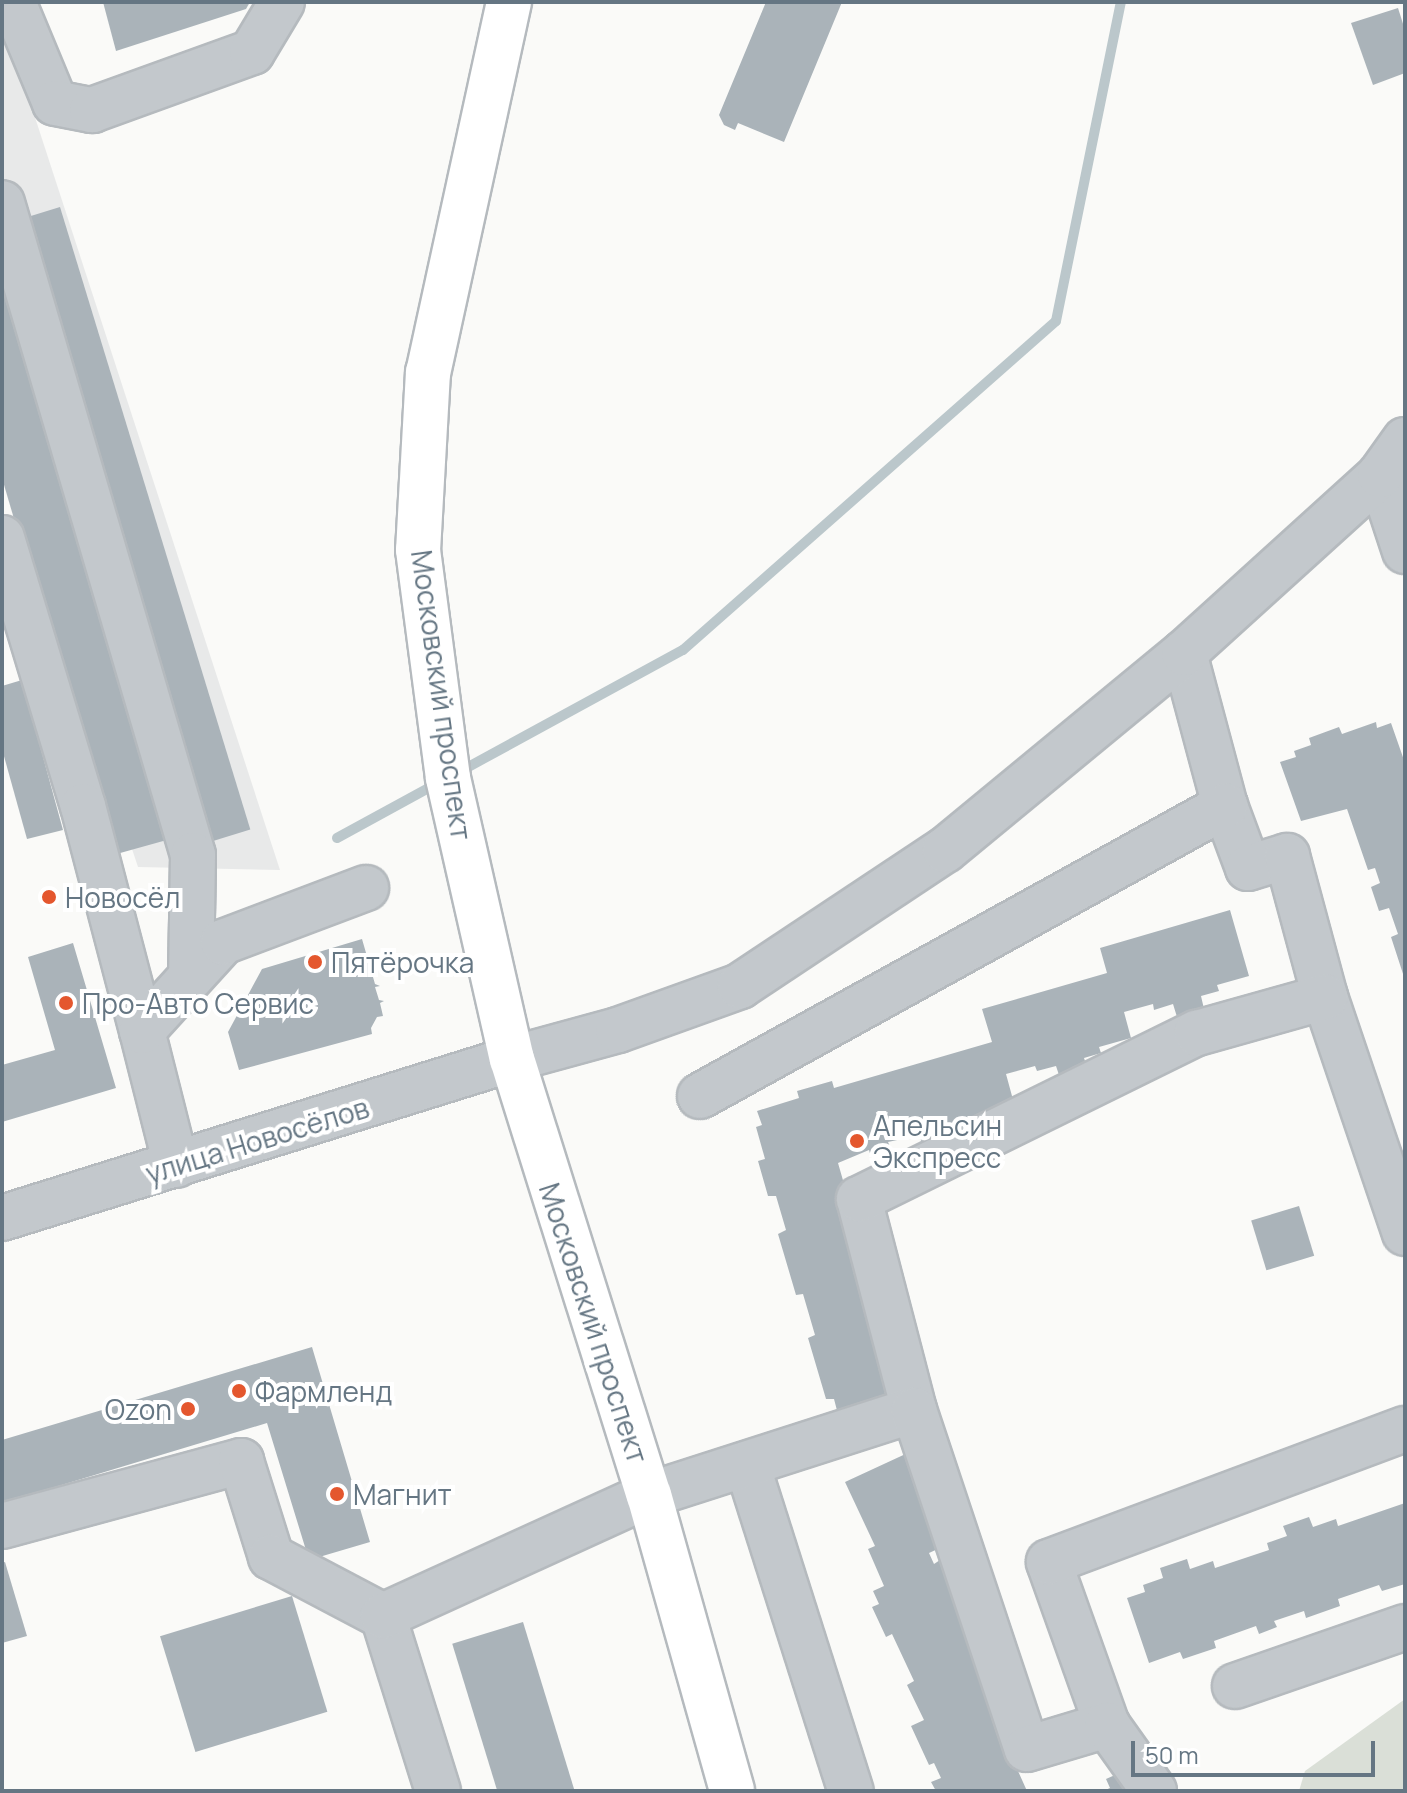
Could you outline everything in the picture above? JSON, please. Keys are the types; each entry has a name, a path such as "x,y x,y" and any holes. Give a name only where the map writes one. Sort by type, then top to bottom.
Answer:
{"main road":[{"name":"Московский проспект","path":"509,2 428,372 418,550 448,778 512,1059 649,1495 732,1791"}],"street":[{"path":"13,2 55,103 92,110 252,52 282,2"},
{"path":"2,203 193,855 191,976"},
{"name":"улица Новосёлов","path":"2,1218 512,1059 618,1030 740,986 945,850 1184,653 1380,475 1405,440"},
{"path":"1380,475 1405,551"},
{"path":"2,538 83,806 176,1165"},
{"path":"1184,653 1225,806 1248,868 1287,856 1325,997 1405,1233"},
{"path":"700,1096 1225,806"},
{"path":"142,1031 223,942 366,888"},
{"path":"1107,1725 1027,1749 914,1410 859,1199 1197,1033 1325,997"},
{"path":"383,1616 649,1495 914,1410"},
{"path":"1154,1791 1107,1725 1049,1562 1405,1429"},
{"path":"2,1526 241,1461 271,1557 383,1616 438,1791"},
{"path":"747,1464 851,1791"},
{"path":"1235,1686 1405,1627"}],"shaded area":[{"path":"2,16 280,870 138,867 2,456"},
{"path":"1405,1699 1405,1791 1299,1791 1305,1771"}],"building":[{"path":"103,2 250,2 246,9 116,51"},
{"path":"766,2 842,2 784,142 738,123 735,130 724,125 719,115"},
{"path":"1398,8 1405,30 1405,73 1373,85 1351,23"},
{"path":"60,207 250,830 213,841 23,218"},
{"path":"2,257 174,838 113,855 2,478"},
{"path":"22,680 63,830 27,839 2,749 2,686"},
{"path":"1376,722 1377,728 1391,723 1405,763 1404,977 1391,937 1398,934 1389,908 1379,911 1371,887 1380,883 1375,868 1368,870 1347,809 1301,821 1280,762 1296,757 1294,751 1311,745 1309,738 1339,727 1342,734"},
{"path":"1230,910 1249,976 1217,985 1219,991 1201,996 1204,1009 1177,1017 1173,1004 1154,1010 1153,1004 1124,1012 1131,1038 1099,1047 1101,1053 1084,1058 1088,1070 1060,1078 1056,1066 1037,1071 1035,1066 1006,1074 1015,1107 921,1141 920,1135 888,1142 892,1151 871,1157 869,1150 838,1163 907,1402 840,1422 834,1399 826,1399 808,1338 815,1335 803,1294 796,1295 778,1234 786,1230 776,1196 768,1196 758,1161 765,1159 756,1127 762,1125 757,1111 799,1098 797,1091 832,1081 834,1088 992,1042 982,1009 1107,973 1100,948"},
{"path":"362,939 375,984 380,986 375,987 379,1000 384,1001 380,1003 383,1016 377,1017 371,1028 372,1034 239,1070 228,1032 262,969"},
{"name":"Про-Авто Сервис","path":"73,943 116,1088 2,1122 2,1065 55,1050 28,957"},
{"path":"1299,1206 1314,1256 1266,1270 1251,1221"},
{"path":"312,1347 370,1542 309,1560 267,1423 2,1503 2,1440"},
{"path":"912,1451 953,1542 929,1553 934,1564 940,1560 997,1686 983,1693 1027,1791 936,1791 931,1782 941,1778 934,1763 929,1765 911,1726 924,1720 907,1685 914,1681 892,1634 886,1637 872,1607 879,1604 873,1591 884,1586 868,1549 875,1546 845,1482"},
{"path":"1405,1503 1405,1584 1382,1591 1379,1585 1338,1599 1340,1606 1306,1618 1304,1611 1274,1621 1277,1627 1259,1634 1256,1626 1214,1641 1216,1648 1183,1659 1180,1652 1149,1663 1127,1598 1145,1592 1143,1585 1163,1578 1160,1568 1187,1559 1190,1569 1213,1561 1215,1568 1269,1550 1267,1543 1287,1536 1283,1526 1309,1517 1313,1527 1336,1519 1338,1526"},
{"path":"5,1562 27,1636 2,1643 2,1563"},
{"path":"292,1596 327,1712 195,1752 160,1636"},
{"path":"523,1622 575,1791 497,1791 452,1644"},
{"path":"1124,1771 1133,1791 1103,1791 1110,1788 1106,1779"}],"waterway":[{"path":"459,772 683,650 1056,321 1121,2"},
{"path":"337,838 438,783"}],"place":[{"name":"Новосёл","path":"49,897"},
{"name":"Пятёрочка","path":"315,962"},
{"name":"Про-Авто Сервис","path":"66,1003"},
{"name":"Апельсин Экспресс","path":"857,1141"},
{"name":"Фармленд","path":"239,1391"},
{"name":"Ozon","path":"188,1409"},
{"name":"Магнит","path":"337,1494"}]}
